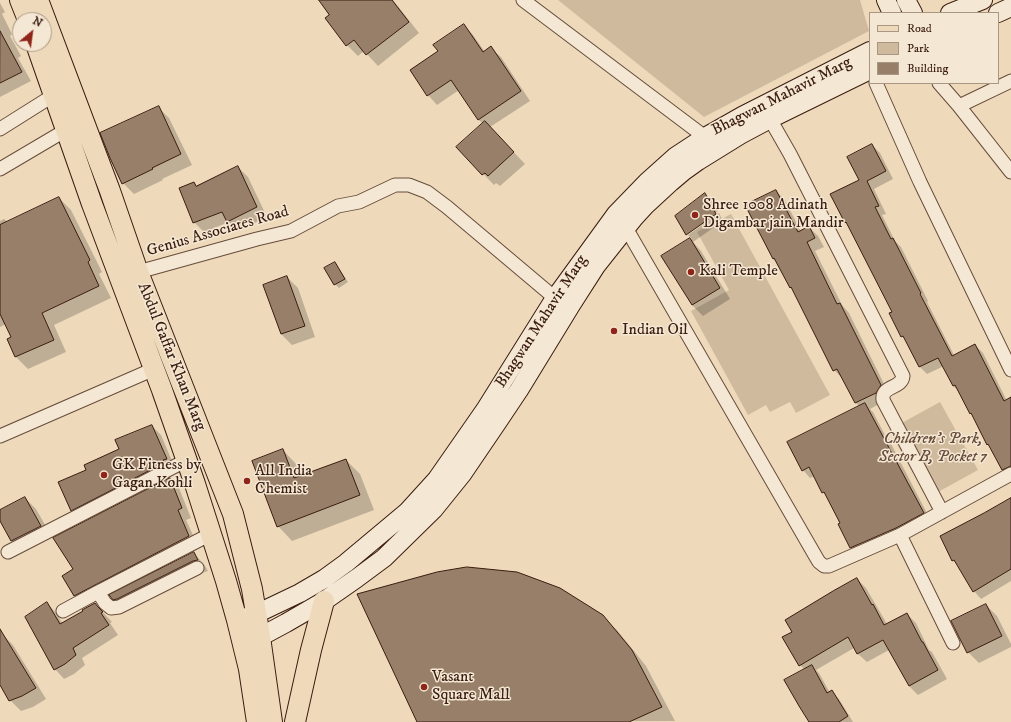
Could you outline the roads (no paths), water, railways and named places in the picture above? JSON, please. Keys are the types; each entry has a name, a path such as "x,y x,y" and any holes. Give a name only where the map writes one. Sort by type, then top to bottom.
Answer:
{"main road":[{"path":"20,0 25,12"},
{"name":"Abdul Gaffar Khan Marg","path":"38,0 104,176 138,272 233,514 252,589 256,614 246,632 248,669 257,722"},
{"name":"Abdul Gaffar Khan Marg","path":"39,52 92,204 187,460 226,581 246,632 272,722"},
{"path":"294,722 324,601"}],"street":[{"path":"523,0 705,137"},
{"path":"886,0 892,12"},
{"path":"906,0 912,12"},
{"path":"953,12 983,0"},
{"path":"999,13 1011,7"},
{"name":"Bhagwan Mahavir Marg","path":"256,614 300,593 324,579 377,538 407,512 437,479 451,461 484,410 563,301 616,214 647,182 676,156 705,137 742,116 869,52"},
{"name":"Bhagwan Mahavir Marg","path":"246,632 324,601 384,558 434,509 463,473 519,390 563,301 596,266 645,206 684,171 716,149 770,119 869,70"},
{"path":"959,106 1011,81"},
{"path":"876,84 920,182 1011,370"},
{"path":"940,84 1011,172"},
{"path":"0,129 54,95"},
{"path":"770,119 903,376 901,382 884,392 883,400 942,512"},
{"path":"0,169 66,130"},
{"name":"Genius Associates Road","path":"138,272 291,231 338,206 359,202 395,185 409,185 427,192 447,207 563,301"},
{"path":"626,228 819,562 824,566 830,566 900,534 1011,474"},
{"path":"0,436 154,369"},
{"path":"8,552 187,460"},
{"path":"63,611 211,534"},
{"path":"900,534 953,643"},
{"path":"98,592 105,603 111,608 119,607 197,568"}],"place":[{"name":"Shree 1008 Adinath Digambar jain Mandir","path":"695,215"},
{"name":"Kali Temple","path":"691,272"},
{"name":"Indian Oil","path":"614,331"},
{"name":"GK Fitness by Gagan Kohli","path":"104,475"},
{"name":"All India Chemist","path":"247,481"},
{"name":"Vasant Square Mall","path":"424,687"}],"park label":[{"name":"Children's Park, Sector B, Pocket 7","path":"933,449"}]}
